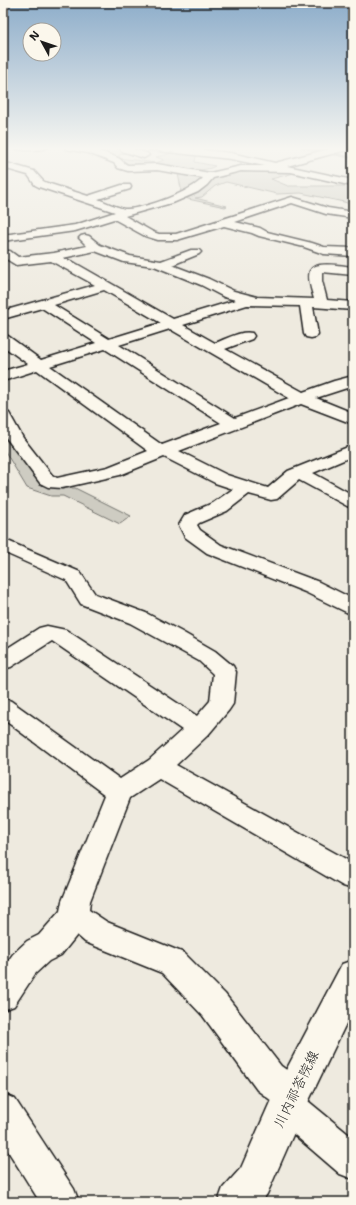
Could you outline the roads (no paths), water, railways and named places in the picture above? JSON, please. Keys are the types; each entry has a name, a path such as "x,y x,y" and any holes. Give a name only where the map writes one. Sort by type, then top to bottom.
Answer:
{"main road":[{"name":"川内祁答院線","path":"237,1202 254,1181 290,1101 353,975"}],"street":[{"path":"101,203 122,211 120,215"},
{"path":"3,238 75,228 163,203"},
{"path":"120,215 149,234 166,238 177,237 282,203"},
{"path":"303,203 326,210 353,215"},
{"path":"224,222 256,230 263,234 308,245 320,250 353,252"},
{"path":"75,228 78,234 96,247 128,259 160,265 229,294 253,300 321,302 353,306"},
{"path":"6,254 16,260 54,257 96,247"},
{"path":"160,265 195,252"},
{"path":"54,257 301,398 353,419"},
{"path":"321,302 316,281 316,271 321,268 353,271"},
{"path":"88,276 102,272"},
{"path":"180,285 212,273"},
{"path":"3,315 106,286"},
{"path":"3,376 253,300"},
{"path":"306,302 311,334"},
{"path":"44,304 234,424"},
{"path":"213,348 247,336"},
{"path":"3,339 162,451 221,479 271,495 294,475 353,450"},
{"path":"3,416 14,439 46,479 54,483 62,483 114,471 301,398 339,384 353,381"},
{"path":"300,473 353,502"},
{"path":"247,487 220,507 192,519 188,526 192,534 214,549 312,587 353,607"},
{"path":"3,544 73,576 88,599 138,618 174,637 207,656 225,672 220,704 199,728 158,767 119,792 76,901 74,916 50,945 38,951 24,964 3,994"},
{"path":"3,661 47,633 58,635 199,728"},
{"path":"3,707 119,792"},
{"path":"158,767 353,877"},
{"path":"74,916 96,932 173,963 214,1005 269,1078 290,1101 353,1161"},
{"path":"3,1111 61,1202"}]}
